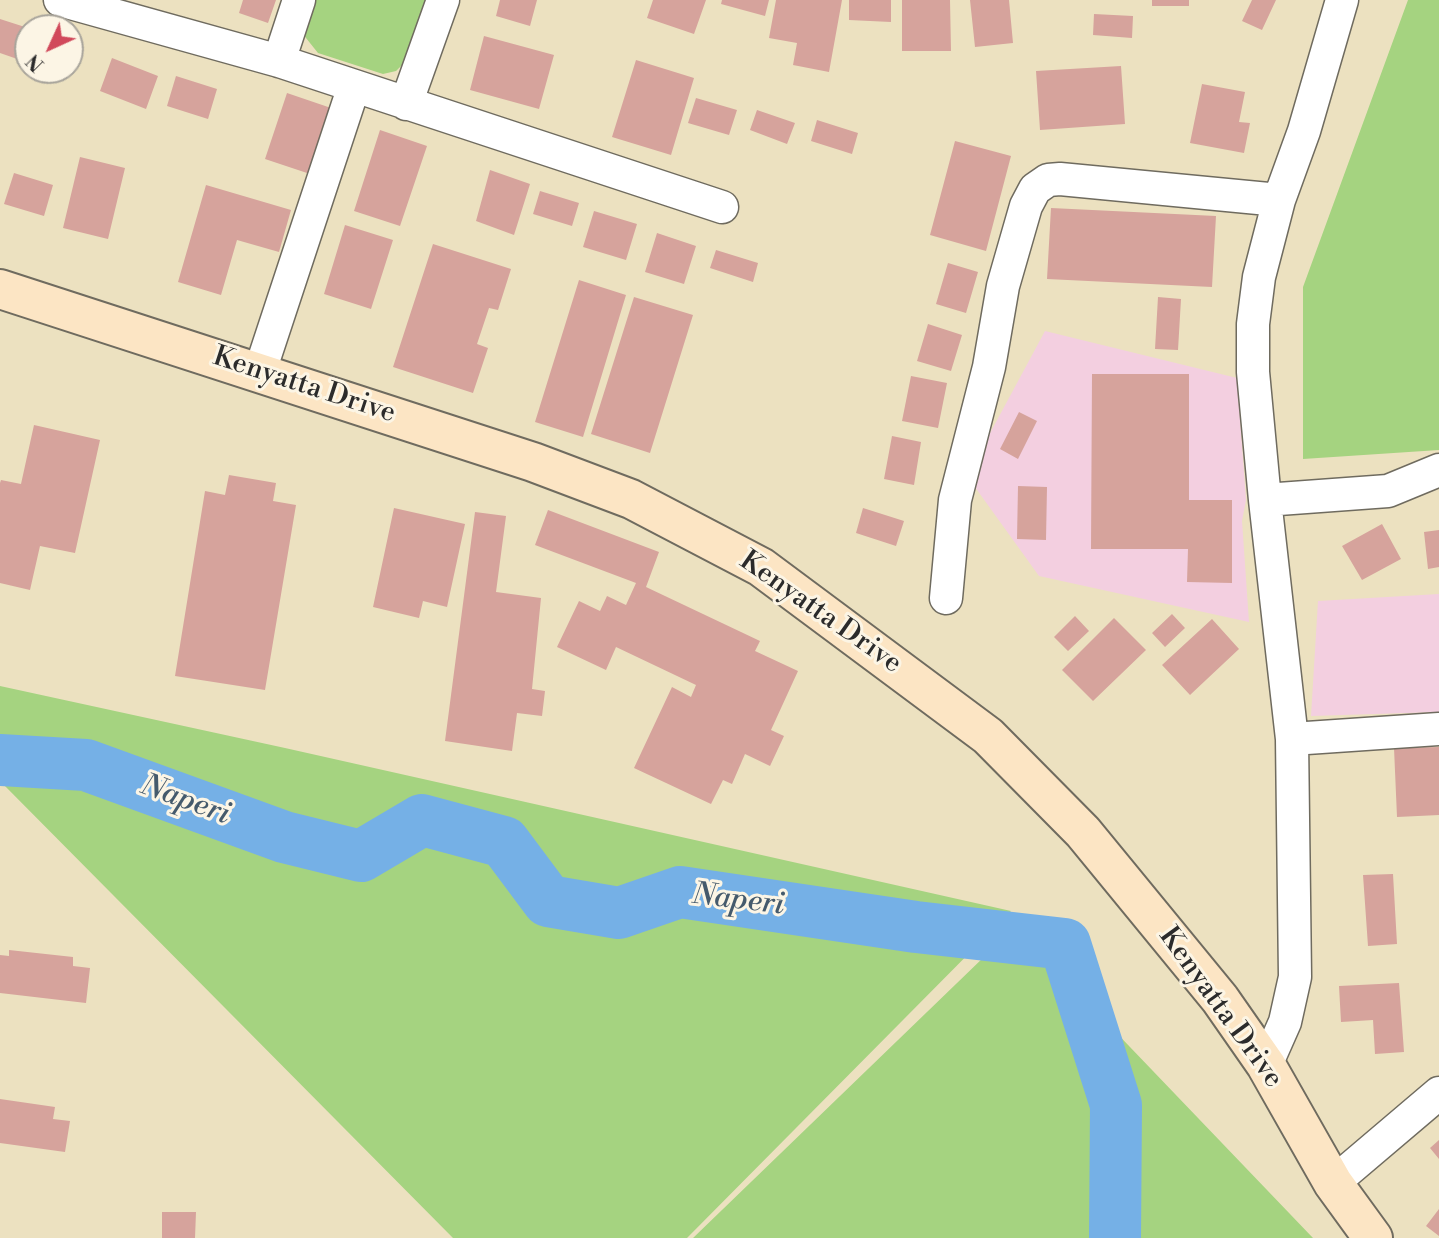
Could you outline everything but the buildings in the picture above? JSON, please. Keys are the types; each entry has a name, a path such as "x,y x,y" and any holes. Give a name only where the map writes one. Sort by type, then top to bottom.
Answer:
{"main road":[{"name":"Kenyatta Drive","path":"0,289 260,371 533,462 631,499 761,566 988,736 1083,832 1153,914 1220,999 1266,1065 1333,1182 1373,1238"}],"street":[{"path":"60,0 279,61 722,207"},
{"path":"279,61 299,0"},
{"path":"406,104 443,0"},
{"path":"1266,1065 1285,1022 1295,977 1292,739 1265,500 1253,372 1253,324 1259,277 1279,200 1304,131 1342,0"},
{"path":"260,371 354,86"},
{"path":"946,598 955,500 989,367 1003,286 1026,206 1035,188 1048,180 1060,179 1279,200"},
{"path":"1265,500 1388,491 1439,470"},
{"path":"1292,739 1439,729"},
{"path":"1333,1182 1439,1093"}],"shaded area":[{"path":"1045,331 1237,378 1246,500 1242,521 1249,622 1039,576 967,476"},
{"path":"1439,594 1439,712 1311,716 1318,601"}],"green space":[{"path":"312,0 429,0 407,60 396,71 383,74 318,53 302,33"},
{"path":"1408,0 1439,0 1439,450 1303,459 1303,287"},
{"path":"0,686 1011,911 687,1238 453,1238 0,781"},
{"path":"1015,927 1313,1238 693,1238"}],"waterway":[{"name":"Naperi","path":"0,760 86,765 284,837 361,856 422,820 504,842 548,901 619,913 680,892 916,927 1065,944 1116,1105 1115,1238"}]}
